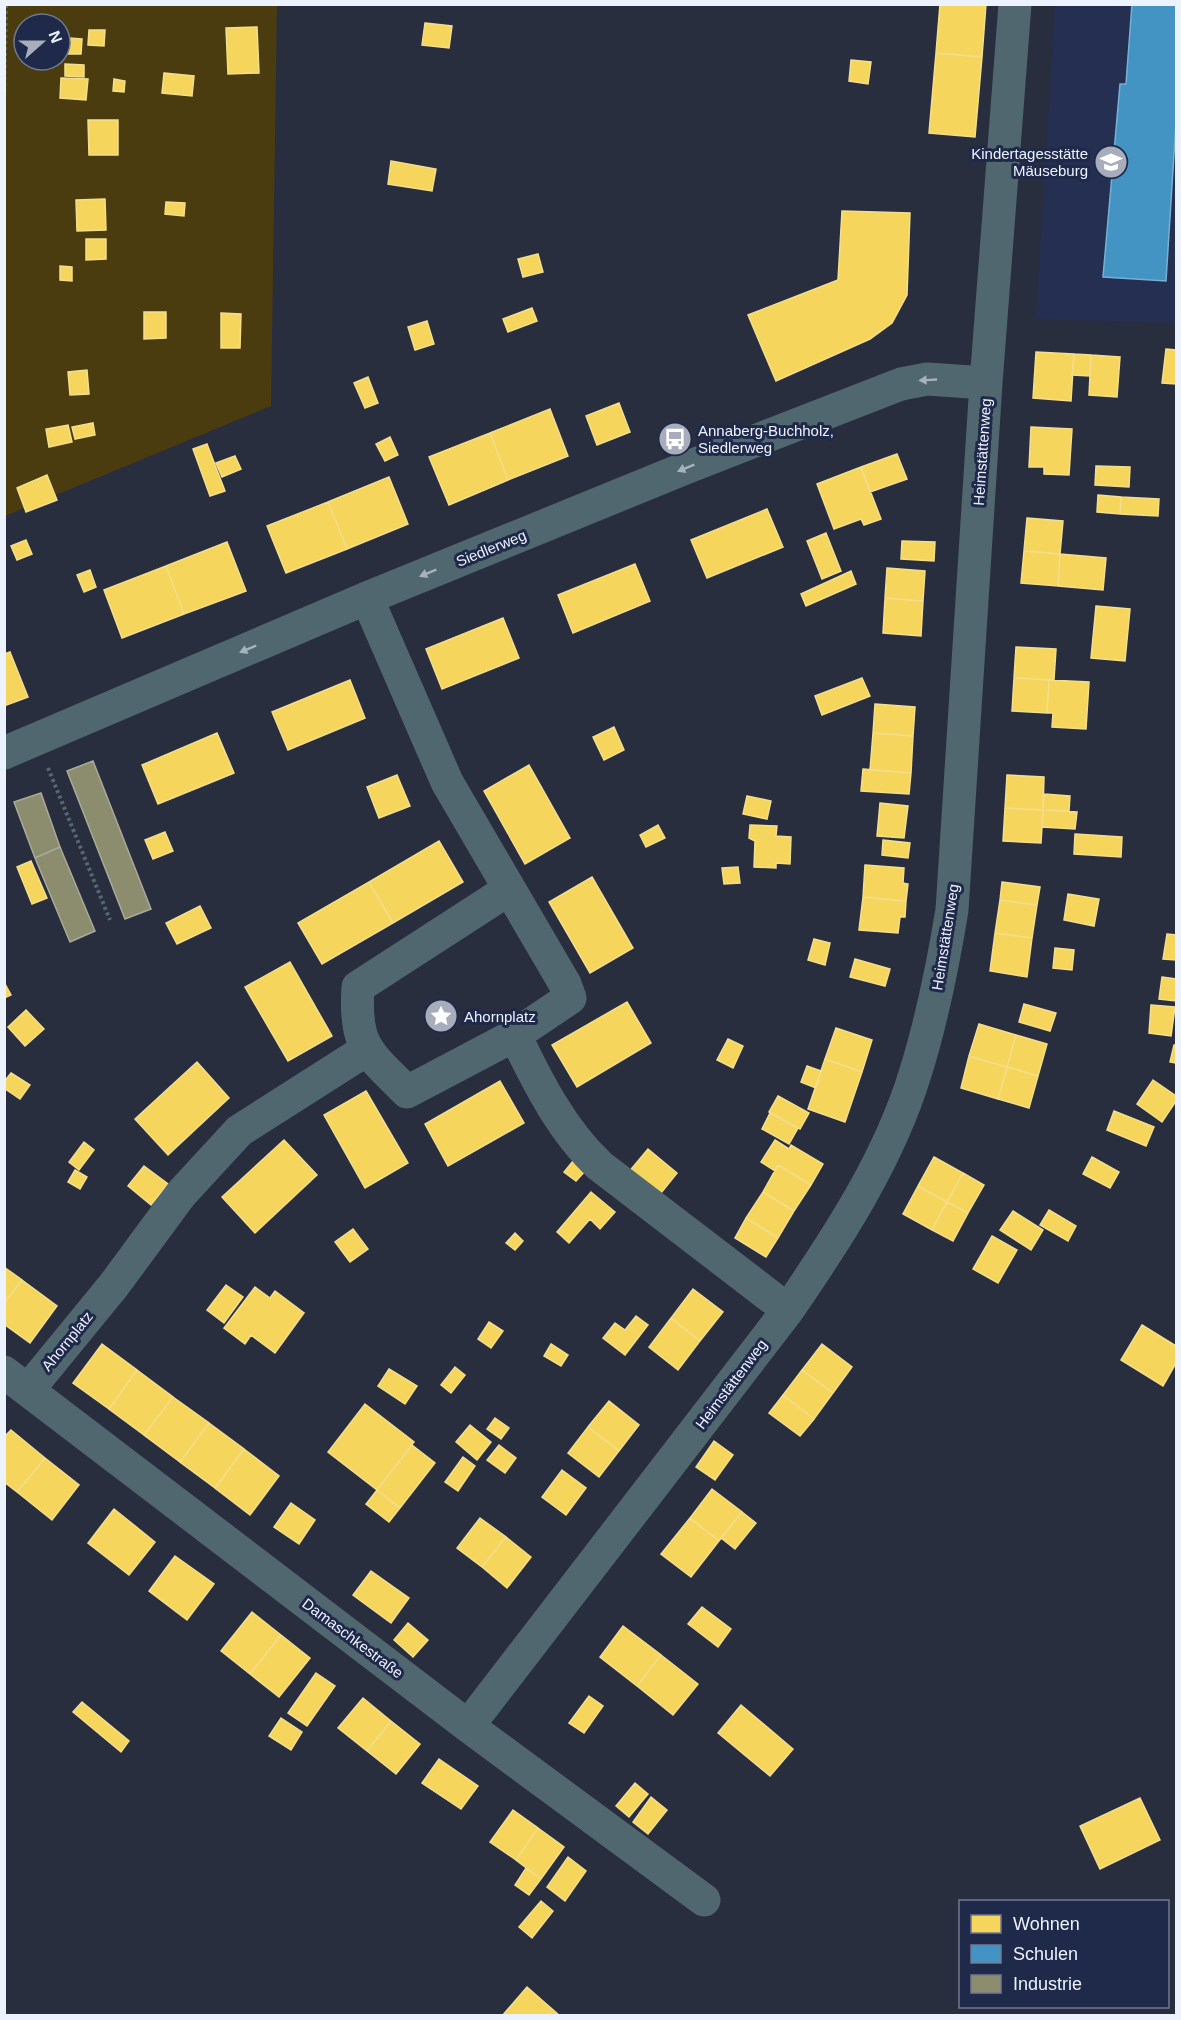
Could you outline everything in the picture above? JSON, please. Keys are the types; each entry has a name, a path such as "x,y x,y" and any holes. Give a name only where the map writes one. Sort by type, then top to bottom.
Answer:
{"street":[{"name":"Heimstättenweg","path":"468,1726 788,1310 836,1240 892,1134 915,1075 941,980 952,910 986,382 1015,4"},
{"name":"Siedlerweg","path":"4,753 367,598 688,467 901,384 927,379 986,382"},
{"path":"367,598 447,782 508,890 565,984 570,998 515,1035 408,1092 366,1050 356,1019 358,987 508,890"},
{"path":"515,1035 532,1070 580,1148 600,1166 788,1310"},
{"name":"Ahornplatz","path":"16,1381 114,1285 181,1194 239,1131 366,1050"},
{"name":"Damaschkestraße","path":"16,1381 468,1726 704,1900"}],"path":[{"path":"4,104 6,4"},
{"path":"36,740 110,920"}],"shaded area":[{"path":"5,5 277,5 271,406 5,516"},
{"name":"Kindertagesstätte Mäuseburg","path":"1055,5 1176,5 1176,323 1036,319"}],"building: Wohnen":[{"path":"940,4 986,4 982,57 936,53"},
{"path":"425,23 452,26 449,48 422,45"},
{"path":"257,27 259,73 228,74 226,28"},
{"path":"89,30 105,30 104,46 88,45"},
{"path":"72,38 82,39 81,54 72,54"},
{"path":"936,53 982,57 975,137 929,133"},
{"path":"851,60 871,62 868,84 849,81"},
{"path":"72,64 84,65 84,77 65,76 65,72 72,72"},
{"path":"164,73 194,76 192,96 162,93"},
{"path":"61,78 88,79 86,100 60,98"},
{"path":"114,79 125,81 124,92 113,91"},
{"path":"88,120 118,120 118,155 89,155"},
{"path":"391,161 436,169 432,191 388,184"},
{"path":"105,199 106,230 77,231 76,200"},
{"path":"166,202 185,203 184,216 165,214"},
{"path":"842,211 910,213 907,295 892,323 870,339 776,381 748,315 838,280"},
{"path":"86,239 106,239 106,259 86,260"},
{"path":"538,254 543,272 523,277 518,259"},
{"path":"60,266 72,267 72,281 60,280"},
{"path":"532,308 537,321 508,332 503,319"},
{"path":"144,312 166,312 166,338 144,339"},
{"path":"221,313 241,314 240,348 221,348"},
{"path":"427,321 434,344 415,350 408,327"},
{"path":"1166,349 1176,350 1176,384 1162,383"},
{"path":"1036,352 1074,354 1071,401 1033,398"},
{"path":"1074,354 1091,355 1090,376 1072,375"},
{"path":"1091,355 1120,357 1117,397 1089,395"},
{"path":"87,370 89,394 70,395 68,372"},
{"path":"368,377 378,403 365,408 354,383"},
{"path":"619,403 630,432 597,445 586,416"},
{"path":"550,409 568,456 508,480 490,433"},
{"path":"93,423 95,435 75,439 72,427"},
{"path":"68,425 72,442 49,447 46,429"},
{"path":"1031,427 1072,429 1069,475 1044,474 1044,467 1029,467"},
{"path":"490,433 508,480 449,505 429,457"},
{"path":"390,437 398,455 385,461 376,444"},
{"path":"207,444 225,491 210,496 193,449"},
{"path":"897,454 907,479 870,492 861,467"},
{"path":"235,456 241,469 222,477 216,463"},
{"path":"1096,466 1130,467 1129,487 1095,485"},
{"path":"861,467 881,519 864,525 861,519 834,529 817,484"},
{"path":"47,475 57,500 26,512 17,488"},
{"path":"389,477 408,524 347,549 328,502"},
{"path":"1098,495 1121,497 1120,514 1097,512"},
{"path":"1121,497 1159,499 1158,516 1120,514"},
{"path":"328,502 347,549 286,573 267,526"},
{"path":"767,509 783,547 707,578 691,540"},
{"path":"1027,518 1063,521 1060,554 1024,551"},
{"path":"826,533 841,571 822,579 807,541"},
{"path":"26,540 32,554 17,560 11,546"},
{"path":"902,541 935,542 934,561 901,559"},
{"path":"227,542 246,591 184,614 166,566"},
{"path":"1024,551 1060,554 1058,586 1021,583"},
{"path":"1060,554 1106,558 1103,590 1058,586"},
{"path":"635,564 650,601 573,633 558,595"},
{"path":"166,566 184,614 122,638 104,590"},
{"path":"887,568 925,571 923,601 885,598"},
{"path":"90,570 96,587 84,592 77,575"},
{"path":"851,571 856,584 806,606 801,594"},
{"path":"885,598 923,601 921,636 883,633"},
{"path":"1096,606 1130,609 1125,661 1091,658"},
{"path":"503,618 519,658 442,689 426,649"},
{"path":"1016,647 1056,649 1054,680 1014,678"},
{"path":"10,652 28,697 4,706 4,654"},
{"path":"862,678 870,696 822,715 815,696"},
{"path":"1014,678 1049,680 1047,713 1012,711"},
{"path":"350,680 365,718 288,750 272,712"},
{"path":"1049,680 1089,682 1086,729 1052,727 1053,713 1047,713"},
{"path":"875,704 915,707 913,736 873,733"},
{"path":"614,727 624,750 604,760 593,737"},
{"path":"217,733 234,773 158,804 142,765"},
{"path":"873,733 913,736 911,773 870,770"},
{"path":"529,765 570,838 525,864 484,791"},
{"path":"863,769 911,773 909,794 861,791"},
{"path":"397,775 410,806 379,818 367,787"},
{"path":"1007,775 1044,777 1043,810 1005,808"},
{"path":"1044,794 1070,796 1069,811 1043,810"},
{"path":"747,796 771,801 767,819 743,814"},
{"path":"880,803 908,806 904,838 877,836"},
{"path":"1005,808 1043,810 1041,843 1003,841"},
{"path":"1043,810 1077,812 1075,829 1042,827"},
{"path":"658,825 665,838 646,847 640,835"},
{"path":"750,825 777,826 776,836 791,837 790,864 776,863 776,868 754,867 755,841 749,838"},
{"path":"165,832 173,851 153,859 145,840"},
{"path":"1075,834 1122,837 1121,857 1074,854"},
{"path":"883,840 910,843 908,858 882,855"},
{"path":"439,841 463,882 393,923 369,882"},
{"path":"31,861 47,898 32,904 17,867"},
{"path":"865,865 904,868 903,883 908,884 906,901 863,897"},
{"path":"738,867 740,883 724,884 722,868"},
{"path":"592,877 633,948 590,973 549,902"},
{"path":"369,882 393,923 322,964 298,923"},
{"path":"1002,882 1040,887 1037,905 1000,900"},
{"path":"1068,894 1099,899 1094,926 1064,920"},
{"path":"863,897 906,901 905,917 900,917 898,933 859,930"},
{"path":"1000,900 1037,905 1032,938 995,933"},
{"path":"200,906 211,928 177,944 166,923"},
{"path":"995,933 1032,938 1027,977 990,971"},
{"path":"1167,934 1176,935 1176,960 1163,959"},
{"path":"814,939 830,943 825,965 808,960"},
{"path":"1055,948 1074,950 1072,970 1053,968"},
{"path":"855,959 890,969 885,986 850,977"},
{"path":"290,962 332,1036 288,1061 245,987"},
{"path":"1162,977 1176,979 1176,1001 1159,999"},
{"path":"4,982 11,995 4,998"},
{"path":"627,1002 651,1043 577,1087 552,1045"},
{"path":"1024,1004 1056,1013 1050,1031 1019,1022"},
{"path":"1151,1005 1175,1007 1171,1036 1149,1033"},
{"path":"26,1010 44,1029 25,1046 8,1027"},
{"path":"979,1024 1016,1035 1007,1067 969,1056"},
{"path":"836,1028 872,1040 862,1072 825,1059"},
{"path":"1016,1035 1047,1044 1038,1076 1007,1067"},
{"path":"728,1039 743,1046 733,1068 717,1060"},
{"path":"1174,1045 1176,1045 1176,1063 1170,1062"},
{"path":"969,1056 1007,1067 998,1099 961,1088"},
{"path":"825,1059 862,1072 845,1122 808,1109"},
{"path":"197,1062 229,1098 168,1155 135,1119"},
{"path":"807,1066 821,1071 816,1088 801,1082"},
{"path":"1007,1067 1038,1076 1029,1108 998,1099"},
{"path":"11,1073 30,1085 20,1099 4,1088 4,1082"},
{"path":"1153,1080 1176,1096 1176,1101 1162,1122 1137,1104"},
{"path":"500,1081 524,1123 448,1166 425,1124"},
{"path":"366,1091 408,1163 365,1188 324,1115"},
{"path":"778,1096 809,1113 800,1129 769,1112"},
{"path":"1114,1111 1154,1127 1146,1146 1107,1130"},
{"path":"770,1113 798,1128 789,1144 762,1129"},
{"path":"284,1140 317,1175 255,1233 222,1197"},
{"path":"775,1140 789,1149 791,1145 823,1164 811,1185 778,1165 775,1171 761,1162"},
{"path":"84,1142 94,1150 79,1170 69,1162"},
{"path":"648,1149 677,1173 657,1198 628,1173"},
{"path":"934,1157 963,1173 947,1202 918,1186"},
{"path":"1092,1157 1119,1172 1110,1188 1083,1174"},
{"path":"573,1161 585,1171 576,1181 564,1172"},
{"path":"778,1165 811,1185 794,1211 763,1192"},
{"path":"144,1166 168,1184 151,1205 128,1186"},
{"path":"75,1170 87,1177 80,1189 68,1182"},
{"path":"963,1173 984,1185 968,1213 947,1202"},
{"path":"918,1186 947,1202 932,1230 903,1214"},
{"path":"591,1192 615,1212 600,1229 590,1219 569,1243 557,1232"},
{"path":"763,1192 794,1211 778,1238 746,1218"},
{"path":"947,1202 968,1213 953,1241 932,1230"},
{"path":"1049,1210 1076,1226 1068,1241 1040,1225"},
{"path":"1013,1211 1043,1230 1031,1250 1000,1230"},
{"path":"746,1218 778,1238 766,1257 735,1238"},
{"path":"353,1229 368,1249 350,1262 335,1242"},
{"path":"515,1233 523,1241 515,1250 506,1243"},
{"path":"992,1236 1017,1250 998,1283 973,1269"},
{"path":"4,1267 22,1280 4,1303"},
{"path":"22,1280 57,1306 30,1343 4,1324 4,1303"},
{"path":"226,1285 243,1297 224,1323 207,1310"},
{"path":"255,1287 270,1298 275,1291 304,1313 275,1353 251,1335 245,1344 224,1328"},
{"path":"693,1289 723,1312 700,1341 671,1318"},
{"path":"636,1316 648,1325 625,1355 603,1338 615,1323 625,1330"},
{"path":"671,1318 700,1341 678,1370 649,1347"},
{"path":"489,1322 503,1331 491,1348 478,1339"},
{"path":"1142,1325 1176,1346 1176,1363 1163,1386 1121,1360"},
{"path":"102,1344 137,1370 109,1409 73,1383"},
{"path":"551,1344 568,1355 561,1366 544,1356"},
{"path":"822,1344 852,1367 833,1393 802,1370"},
{"path":"455,1367 465,1375 451,1393 441,1385"},
{"path":"389,1369 417,1386 405,1404 378,1386"},
{"path":"137,1370 173,1397 144,1435 109,1409"},
{"path":"802,1370 833,1393 814,1419 783,1395"},
{"path":"783,1395 814,1419 800,1436 769,1413"},
{"path":"173,1397 209,1423 180,1462 144,1435"},
{"path":"609,1401 639,1425 619,1451 588,1427"},
{"path":"365,1404 414,1442 377,1490 328,1452"},
{"path":"495,1418 509,1428 501,1439 487,1429"},
{"path":"209,1423 244,1449 215,1488 180,1462"},
{"path":"470,1425 491,1442 477,1460 456,1442"},
{"path":"588,1427 619,1451 599,1477 568,1453"},
{"path":"11,1430 45,1458 17,1492 4,1482 4,1437"},
{"path":"714,1441 733,1455 715,1480 696,1467"},
{"path":"412,1445 435,1463 400,1508 377,1490"},
{"path":"499,1445 516,1458 505,1473 487,1460"},
{"path":"244,1449 279,1476 250,1515 215,1488"},
{"path":"463,1457 475,1466 458,1491 445,1482"},
{"path":"45,1458 79,1485 52,1520 17,1492"},
{"path":"562,1470 586,1488 566,1515 542,1497"},
{"path":"712,1489 742,1512 719,1541 690,1518"},
{"path":"377,1490 400,1508 389,1522 366,1504"},
{"path":"291,1503 315,1520 299,1544 274,1527"},
{"path":"114,1509 155,1542 129,1575 88,1543"},
{"path":"742,1512 756,1523 735,1549 721,1538"},
{"path":"480,1518 506,1537 482,1567 457,1548"},
{"path":"690,1518 719,1541 691,1577 661,1554"},
{"path":"506,1537 531,1557 507,1588 482,1567"},
{"path":"175,1556 214,1584 187,1620 149,1591"},
{"path":"371,1571 409,1598 391,1623 353,1595"},
{"path":"702,1607 731,1629 718,1647 688,1624"},
{"path":"252,1612 281,1635 250,1674 221,1651"},
{"path":"408,1623 428,1640 413,1657 394,1640"},
{"path":"623,1626 661,1655 637,1686 600,1657"},
{"path":"281,1635 310,1658 279,1697 250,1674"},
{"path":"661,1655 698,1684 673,1715 637,1686"},
{"path":"316,1673 335,1686 307,1726 288,1713"},
{"path":"589,1696 603,1706 584,1733 569,1723"},
{"path":"363,1698 391,1721 367,1751 338,1728"},
{"path":"82,1702 129,1741 121,1752 73,1712"},
{"path":"741,1705 793,1749 770,1776 718,1733"},
{"path":"281,1718 302,1732 291,1750 269,1736"},
{"path":"391,1721 420,1744 396,1774 367,1751"},
{"path":"439,1759 478,1786 461,1809 422,1783"},
{"path":"635,1783 648,1794 629,1817 616,1806"},
{"path":"651,1797 667,1810 648,1834 633,1822"},
{"path":"1140,1798 1160,1840 1100,1869 1080,1826"},
{"path":"513,1810 538,1828 516,1860 490,1842"},
{"path":"538,1828 564,1847 541,1879 516,1860"},
{"path":"568,1857 586,1871 565,1901 547,1887"},
{"path":"526,1868 541,1879 529,1895 515,1885"},
{"path":"541,1901 553,1911 532,1938 519,1927"},
{"path":"527,1987 560,2016 502,2016"}],"building: Schulen":[{"path":"1132,4 1176,4 1176,122 1166,281 1103,277 1120,84 1126,84"}],"building: Industrie":[{"path":"93,761 151,909 125,919 67,771"},
{"path":"41,793 60,847 35,858 14,802"},
{"path":"60,847 95,931 70,942 35,858"}],"place":[{"name":"Kindertagesstätte Mäuseburg","path":"1111,162"},
{"name":"Annaberg-Buchholz, Siedlerweg","path":"675,439"},
{"name":"Ahornplatz","path":"441,1016"}]}
